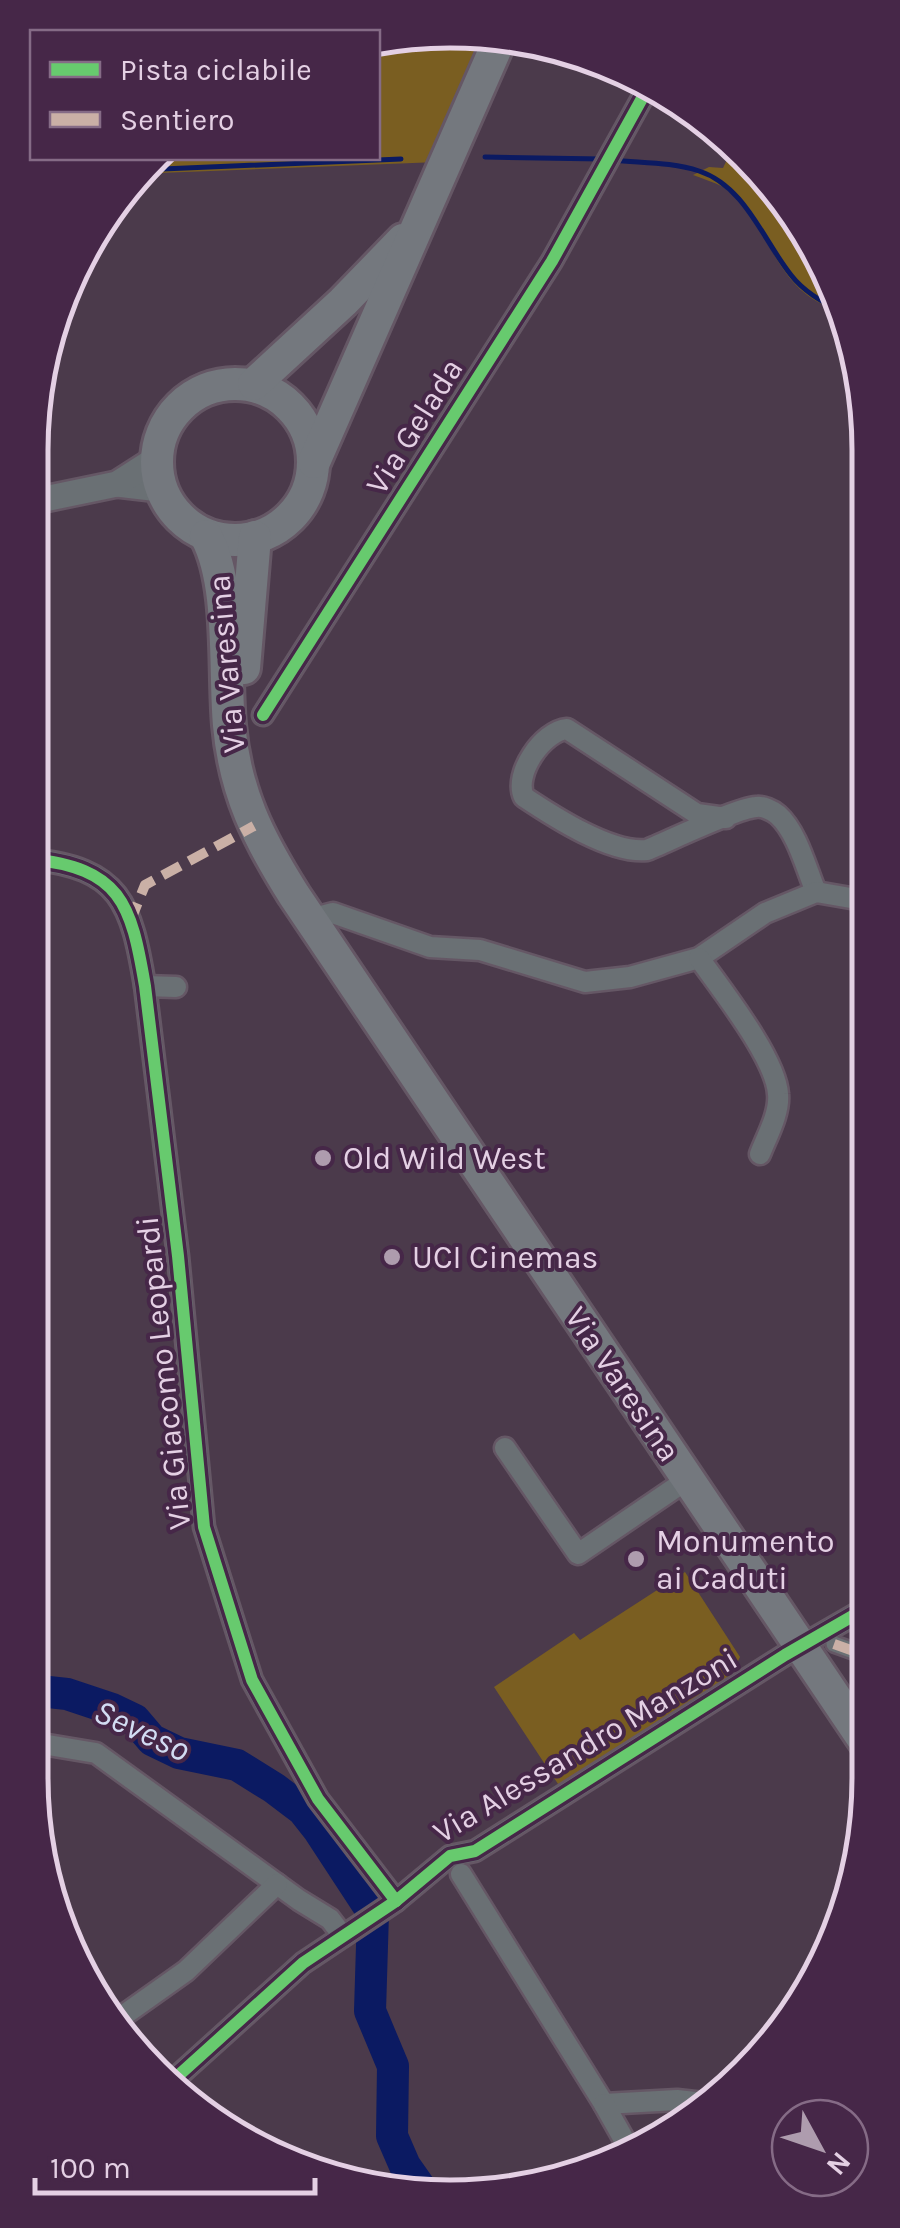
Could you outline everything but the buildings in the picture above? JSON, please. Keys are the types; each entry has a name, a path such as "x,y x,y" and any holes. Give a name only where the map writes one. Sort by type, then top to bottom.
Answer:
{"main road":[{"path":"314,462 305,424 280,396 254,384 228,382 196,392 172,415 158,474 182,521 206,536 233,541 255,537 284,524 298,508 310,484 314,462 495,50"},
{"path":"254,384 367,280 419,222"},
{"name":"Via Varesina","path":"206,536 219,569 229,728 239,786 250,818 310,918 852,1723"},
{"name":"Via Varesina","path":"255,537 244,666 252,747 278,869"}],"street":[{"name":"Via Gelada","path":"263,715 552,261 643,97"},
{"path":"48,498 158,474"},
{"path":"726,818 697,814 568,729 548,735 521,777 524,798 616,847 633,852 647,850 726,818 753,806 766,808 778,814 790,830 816,892"},
{"name":"Via Giacomo Leopardi","path":"48,861 92,872 111,887 125,904 138,944 178,1256 204,1527 252,1680 318,1799 390,1905"},
{"path":"310,918 333,913 430,947 480,950 586,982 630,977 699,958 765,914 816,892 852,898"},
{"path":"699,958 754,1039 774,1079 777,1105 760,1154"},
{"path":"145,986 176,986"},
{"path":"505,1448 578,1554 688,1479"},
{"name":"Via Alessandro Manzoni","path":"179,2075 284,1978 390,1905 450,1856 475,1851 852,1616"},
{"path":"834,1644 852,1651"},
{"path":"48,1745 96,1753 347,1933"},
{"name":"Via Alessandro Manzoni","path":"390,1905 461,1874 475,1851"},
{"path":"461,1874 625,2140"},
{"path":"125,2015 186,1971 277,1884"},
{"path":"604,2104 689,2101"}],"shaded area":[{"path":"424,48 489,49 438,162 158,173 171,160 380,160 380,54"},
{"path":"728,158 785,226 825,305 800,289 785,272 739,201 723,187 693,175 709,167 723,168"},
{"path":"685,1572 740,1657 730,1677 560,1787 494,1687 574,1633 580,1640"}],"waterway":[{"path":"485,157 602,159"},
{"path":"380,160 401,159"},
{"path":"161,169 377,160"},
{"path":"613,160 678,166 715,178 741,201 796,281 824,302"},
{"name":"Seveso","path":"48,1692 112,1709 135,1720 152,1740 179,1753 237,1765 303,1810 318,1829 373,1913 370,2011 393,2066 392,2136 414,2179"}],"marked path":[{"path":"130,922 145,885 254,826"},
{"path":"834,1644 852,1650"}],"cycle path":[{"path":"263,715 552,261 643,97"},
{"path":"48,862 84,871 103,881 116,895 134,932 145,986 178,1256 204,1527 252,1680 318,1799 396,1901"},
{"path":"179,2075 303,1963 396,1901 450,1856 475,1851 852,1616"}],"place":[{"name":"Old Wild West","path":"323,1158"},
{"name":"UCI Cinemas","path":"392,1257"},
{"name":"Monumento ai Caduti","path":"636,1559"}]}
